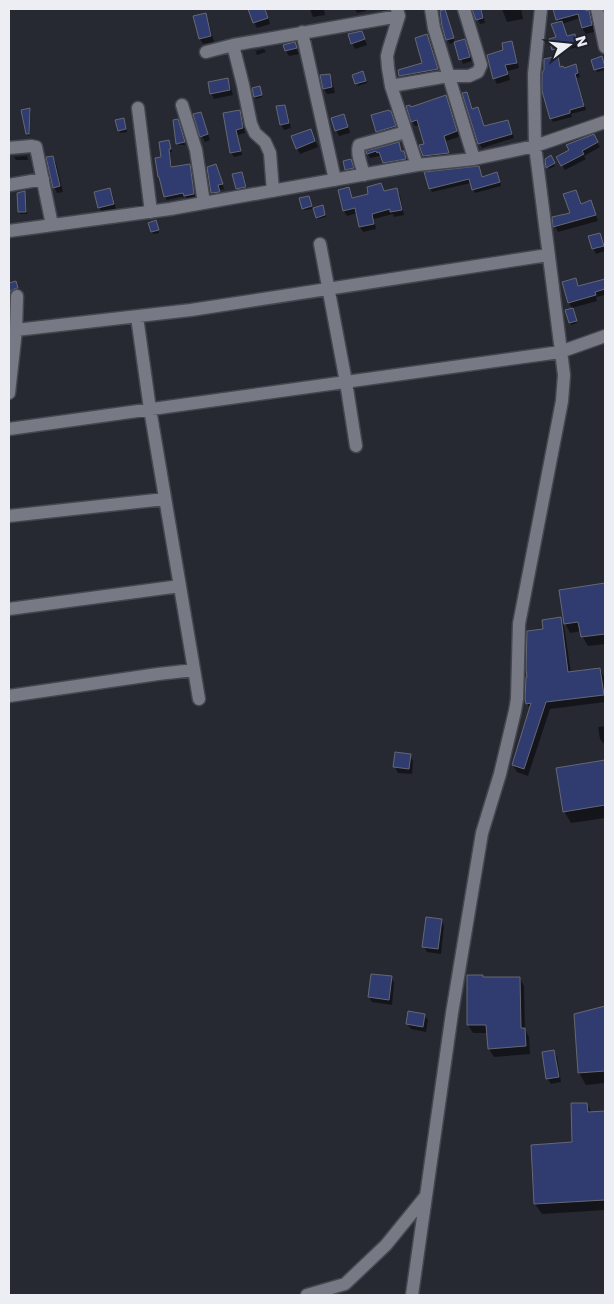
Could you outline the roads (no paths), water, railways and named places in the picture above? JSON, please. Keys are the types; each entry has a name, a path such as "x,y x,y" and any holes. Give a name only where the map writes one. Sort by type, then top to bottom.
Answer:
{"street":[{"path":"431,9 434,28 474,159"},
{"path":"392,86 448,76 474,75 478,72 480,65 464,9"},
{"path":"412,1295 452,1013 482,833 500,774 515,711 519,624 562,401 564,374 535,146 534,74 540,9"},
{"path":"597,9 605,47"},
{"path":"206,52 398,12 387,56 392,86 417,165"},
{"path":"302,32 335,180"},
{"path":"233,45 251,124 255,133 265,142 270,153 273,191"},
{"path":"182,105 196,150 204,203"},
{"path":"138,108 151,212"},
{"path":"9,231 151,212 417,165 474,159 535,146 605,122"},
{"path":"364,175 358,152 359,145 406,132"},
{"path":"9,148 36,147 52,225"},
{"path":"9,184 43,179"},
{"path":"320,244 356,446"},
{"path":"16,330 191,310 548,255"},
{"path":"9,393 16,330 17,296"},
{"path":"137,317 150,409 199,699"},
{"path":"9,429 560,352 605,336"},
{"path":"9,516 165,499"},
{"path":"9,610 180,586"},
{"path":"9,696 194,670"},
{"path":"306,1295 345,1284 386,1245 425,1197"}]}
